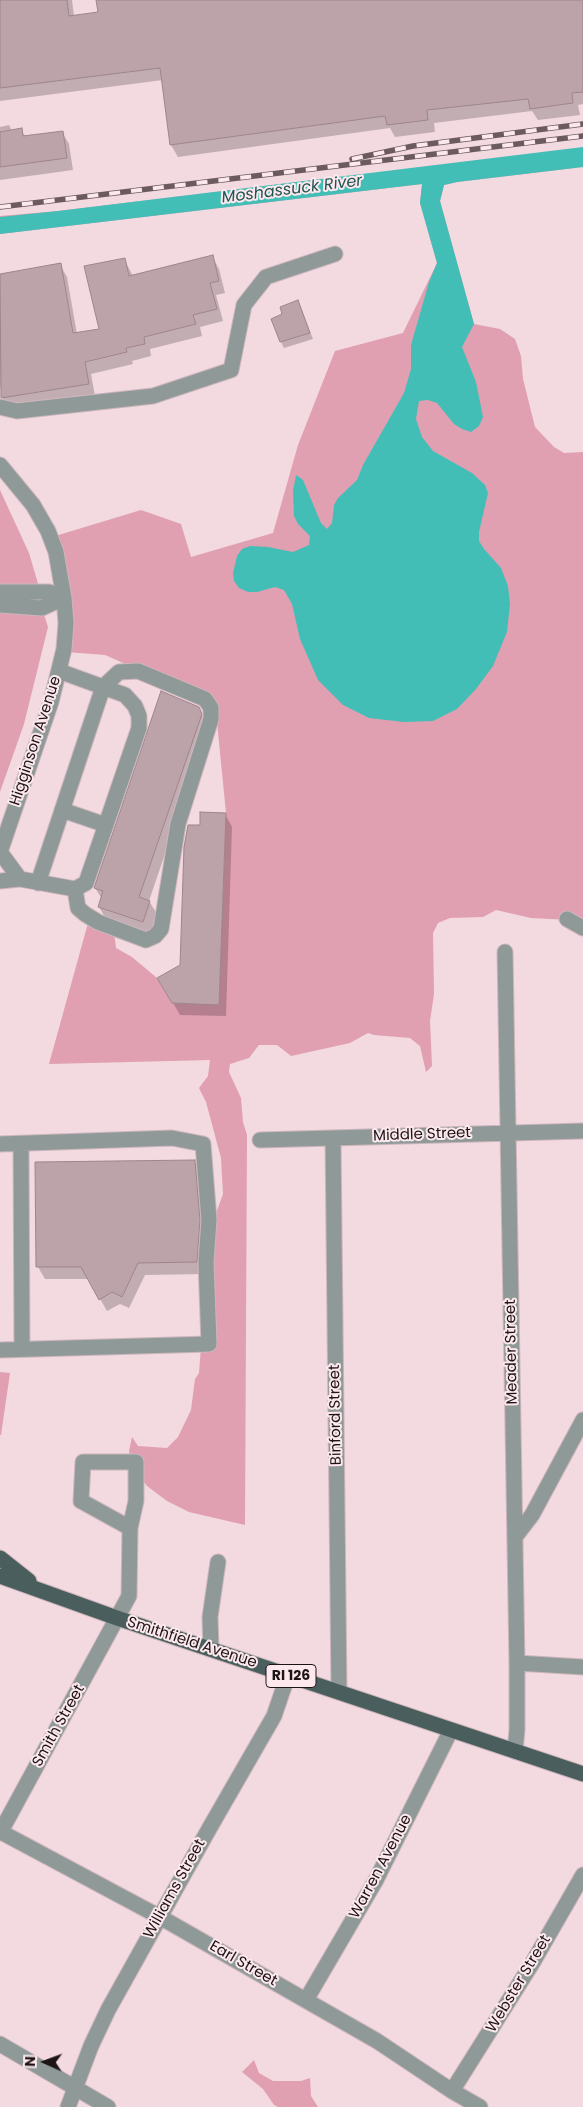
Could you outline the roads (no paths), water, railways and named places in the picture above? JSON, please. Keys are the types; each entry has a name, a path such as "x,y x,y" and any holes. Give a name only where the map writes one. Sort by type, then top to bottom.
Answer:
{"main road":[{"path":"0,1558 42,1591"},
{"name":"Smithfield Avenue","path":"0,1576 117,1618 583,1774"}],"street":[{"path":"0,407 16,411 153,396 231,370 244,305 266,277 335,254"},
{"name":"Higginson Avenue","path":"0,465 32,505 48,531 56,552 64,598 66,623 64,649 51,702 0,852"},
{"path":"0,592 49,592 64,598"},
{"path":"0,605 42,608 64,598"},
{"path":"0,881 20,879 75,889 80,888 86,883 139,728 139,716 135,706 125,695 59,671"},
{"path":"38,883 103,687 119,672 138,671 205,699 210,708 212,718 178,824 161,929 155,936 146,940 98,922 78,908 75,889"},
{"path":"62,810 106,825"},
{"path":"0,852 20,879"},
{"path":"567,919 583,928"},
{"name":"Meader Street","path":"505,952 517,1662 517,1730 515,1751"},
{"name":"Middle Street","path":"260,1140 583,1131"},
{"path":"0,1144 172,1138 203,1144 209,1220 206,1262 209,1344 0,1350"},
{"name":"Binford Street","path":"333,1138 339,1692"},
{"path":"21,1144 22,1349"},
{"path":"515,1537 532,1515 583,1420"},
{"name":"Smith Street","path":"0,1832 129,1596 130,1528 136,1500 136,1462 83,1462 81,1501 130,1528"},
{"path":"211,1649 210,1617 218,1562"},
{"path":"517,1662 583,1667"},
{"name":"Williams Street","path":"68,2107 91,2046 108,2010 274,1716 288,1675"},
{"name":"Warren Avenue","path":"306,2000 376,1880 452,1730"},
{"name":"Earl Street","path":"0,1832 160,1917 306,2000 377,2041 452,2091 480,2107"},
{"name":"Webster Street","path":"452,2091 533,1962 583,1875"},
{"path":"0,2044 108,2107"}],"water":[{"name":"Moshassuck River","path":"583,147 583,167 444,185 440,201 474,324 462,347 476,382 483,417 479,426 471,432 454,424 437,403 428,400 419,401 416,419 422,437 433,451 472,473 485,485 488,493 479,532 479,541 501,568 508,586 510,604 507,632 493,666 476,689 457,709 433,721 404,722 369,718 343,705 318,680 300,639 292,604 284,590 275,587 257,592 248,592 239,588 234,581 233,573 237,556 242,549 250,546 293,552 309,545 310,536 298,524 294,516 293,491 296,475 303,480 321,523 327,529 332,523 334,505 338,498 357,480 363,465 404,393 411,369 411,345 429,282 437,263 420,203 422,184 0,234 0,217"}],"railway":[{"path":"352,159 413,146 583,124"},
{"path":"0,207 583,136"}]}
